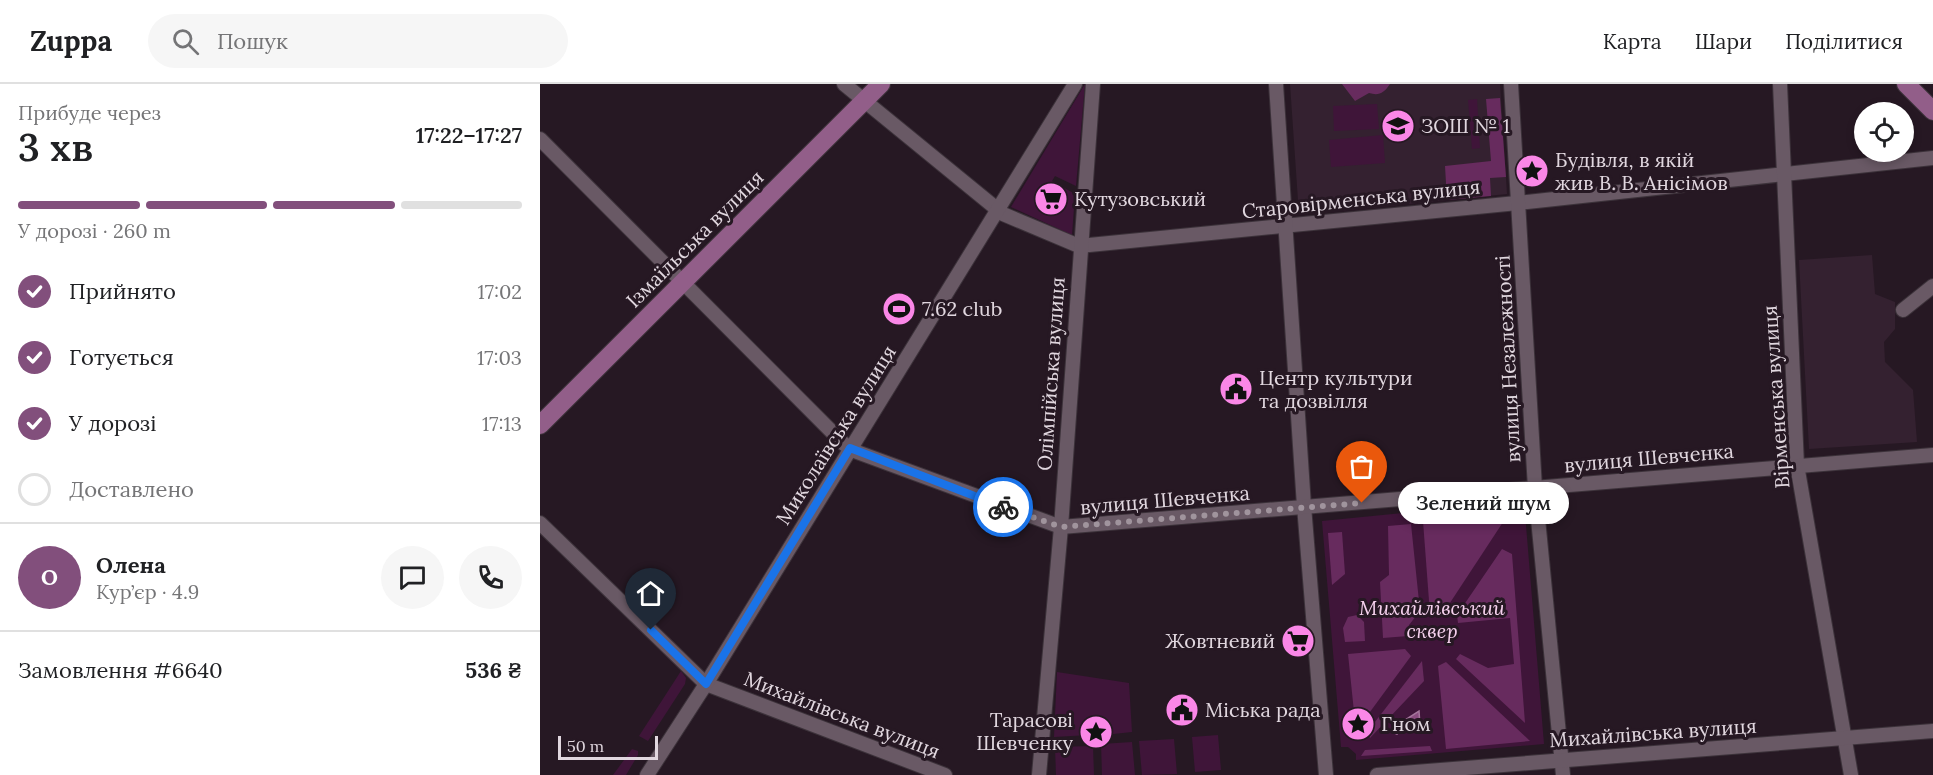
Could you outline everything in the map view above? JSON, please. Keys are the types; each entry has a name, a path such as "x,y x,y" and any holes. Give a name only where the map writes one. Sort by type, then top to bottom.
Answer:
{"main road":[{"name":"Ізмаїльська вулиця","path":"540,425 881,84"},
{"path":"1906,84 1933,111"}],"street":[{"name":"Старовірменська вулиця","path":"844,84 1004,214 1079,246 1782,176 1933,158"},
{"name":"Миколаївська вулиця","path":"647,775 706,684 1075,84"},
{"name":"Олімпійська вулиця","path":"1039,775 1061,527 1079,246 1093,84"},
{"path":"1276,84 1304,507 1326,775"},
{"name":"вулиця Незалежності","path":"1511,84 1535,488 1563,775"},
{"name":"Вірменська вулиця","path":"1780,84 1782,176 1797,465 1851,775"},
{"name":"вулиця Шевченка","path":"540,139 850,448 1061,527 1933,455"},
{"path":"1903,310 1933,286"},
{"name":"Михайлівська вулиця","path":"540,523 706,684 945,775"},
{"name":"Михайлівська вулиця","path":"1377,775 1933,731"}],"shaded area":[{"name":"ЗОШ № 1","path":"1290,84 1500,84 1507,194 1299,215"},
{"path":"1342,84 1390,84 1381,93 1369,93 1355,101"},
{"path":"1500,98 1506,177 1490,178 1491,196 1447,200 1445,166 1491,161 1486,99"},
{"path":"1872,255 1875,294 1895,302 1895,329 1884,342 1885,362 1913,390 1917,442 1809,449 1799,260"},
{"path":"1509,513 1442,615 1430,614 1423,521"},
{"path":"1411,524 1420,611 1409,625 1408,636 1383,638 1380,582 1389,575 1388,526"},
{"path":"1342,532 1345,574 1332,585 1328,533"},
{"path":"1502,549 1512,554 1525,723 1456,659 1460,654 1488,668 1514,664 1510,618 1458,623 1457,615"},
{"path":"1357,615 1364,622 1365,641 1345,642 1343,628 1348,617"},
{"path":"1405,649 1411,656 1356,731 1348,654"},
{"path":"1422,661 1424,681 1370,738 1368,731"},
{"path":"1446,662 1530,741 1446,749 1438,666"},
{"path":"1419,711 1420,726 1402,728 1397,734 1392,732 1393,724 1399,724"},
{"path":"1430,746 1432,751 1361,756 1365,750"}],"green space":[{"path":"1085,84 1076,186 1055,176 1052,181 1075,194 1072,235 1011,207"},
{"path":"1477,99 1480,148 1472,149 1468,100"},
{"path":"1377,104 1379,129 1334,131 1333,106"},
{"path":"1383,135 1385,163 1331,167 1329,140"},
{"name":"Михайлівський сквер","path":"1524,501 1544,744 1356,760 1356,754 1348,747 1341,747 1322,521"},
{"path":"681,671 686,678 685,684 648,741 639,736"},
{"path":"1057,672 1129,683 1132,732 1104,735 1103,723 1089,724 1089,735 1054,737"},
{"path":"1218,735 1221,770 1195,772 1192,737"},
{"path":"1174,739 1177,774 1142,775 1139,741"},
{"path":"1132,742 1135,775 1102,775 1101,744"},
{"path":"1093,746 1094,775 1056,775 1055,747"},
{"path":"632,749 638,751 638,755 626,775 613,775"}],"way so far":[{"path":"1003,507 1061,527 1362,503"}],"place":[{"name":"ЗОШ № 1","path":"1398,126"},
{"name":"Будівля, в якій жив В. В. Анісімов","path":"1532,171"},
{"name":"Кутузовський","path":"1051,199"},
{"name":"7.62 club","path":"899,309"},
{"name":"Центр культури та дозвілля","path":"1236,389"},
{"name":"Зелений шум","path":"1362,503"},
{"name":"Жовтневий","path":"1298,641"},
{"name":"Міська рада","path":"1182,710"},
{"name":"Гном","path":"1358,724"},
{"name":"Тарасові Шевченку","path":"1096,732"}],"route":[{"path":"651,630 706,684 850,448 857,453 1003,507"}]}
